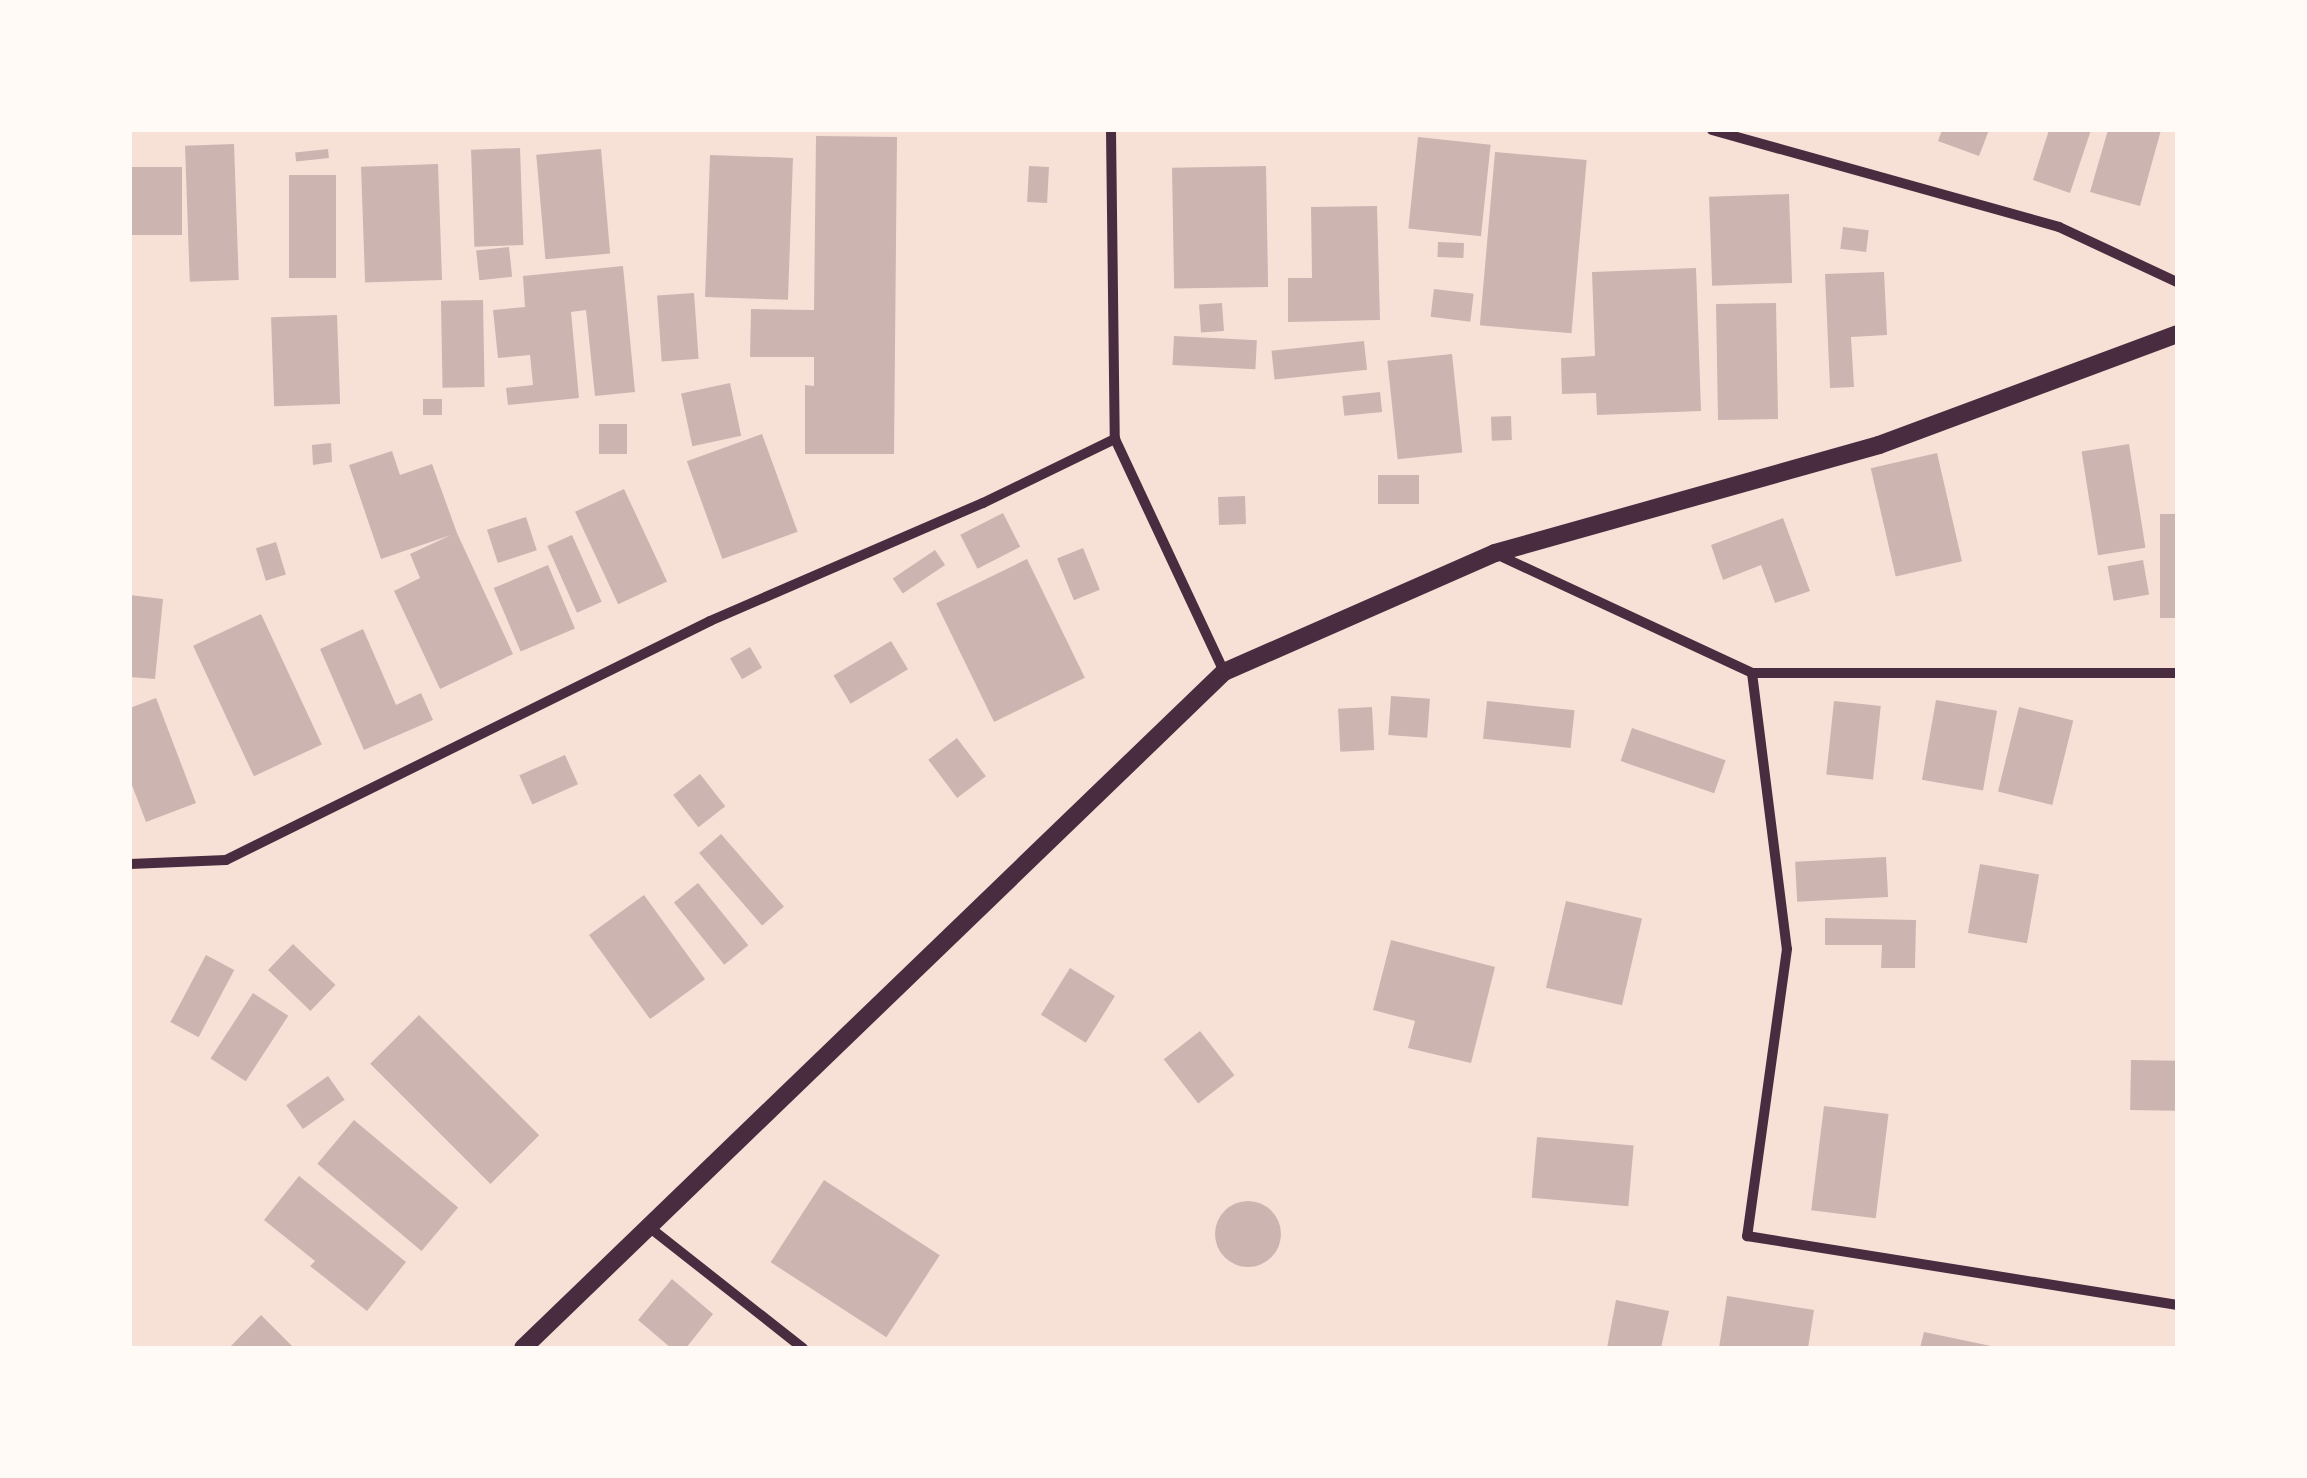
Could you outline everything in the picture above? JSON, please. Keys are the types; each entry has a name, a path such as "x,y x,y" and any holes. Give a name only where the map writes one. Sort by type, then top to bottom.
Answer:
{"street":[{"path":"1112,130 1115,439 1224,672"},
{"path":"1712,130 2059,227 2177,282"},
{"path":"523,1348 1224,672 1496,554 1879,445 2177,334"},
{"path":"130,864 226,860 710,621 983,503 1115,439"},
{"path":"1496,554 1752,672 2177,674"},
{"path":"1752,672 1787,948 1747,1236 2177,1306"},
{"path":"648,1227 803,1348"}],"building":[{"path":"1942,130 1989,130 1979,156 1938,141"},
{"path":"2049,130 2091,130 2070,193 2033,180"},
{"path":"2108,130 2161,130 2140,206 2090,192"},
{"path":"816,136 897,137 894,454 805,454 805,385 814,386 814,357 750,357 751,309 814,310"},
{"path":"1418,137 1491,145 1481,236 1408,228"},
{"path":"234,144 239,280 190,282 185,146"},
{"path":"520,148 523,245 474,247 471,150"},
{"path":"328,149 329,158 296,161 295,152"},
{"path":"601,149 610,254 545,259 536,155"},
{"path":"1495,152 1587,160 1571,333 1480,325"},
{"path":"710,155 793,158 788,300 705,297"},
{"path":"438,164 442,280 365,283 361,167"},
{"path":"1029,166 1049,167 1047,203 1027,202"},
{"path":"1266,166 1268,287 1174,289 1172,168"},
{"path":"132,167 182,167 182,235 132,235"},
{"path":"289,175 336,175 336,278 289,278"},
{"path":"1789,194 1792,283 1712,286 1709,197"},
{"path":"1377,206 1380,320 1288,322 1288,278 1312,278 1311,207"},
{"path":"1843,227 1869,230 1866,252 1840,249"},
{"path":"1438,242 1464,243 1463,258 1437,257"},
{"path":"509,247 512,277 479,280 476,250"},
{"path":"623,266 635,392 595,396 586,310 571,312 579,398 508,405 506,388 533,385 530,355 498,358 493,310 525,307 523,276"},
{"path":"1696,268 1701,411 1597,415 1596,393 1562,394 1561,358 1595,356 1592,272"},
{"path":"1884,272 1887,335 1851,337 1854,387 1830,388 1825,274"},
{"path":"1434,289 1474,294 1470,322 1431,317"},
{"path":"694,293 699,359 662,361 657,296"},
{"path":"483,300 485,387 443,388 441,301"},
{"path":"1222,303 1224,331 1201,333 1199,305"},
{"path":"1776,303 1778,419 1718,420 1716,304"},
{"path":"337,315 340,404 274,406 271,317"},
{"path":"1174,336 1257,340 1255,369 1172,365"},
{"path":"1364,341 1367,370 1275,380 1272,351"},
{"path":"1452,354 1462,452 1398,459 1387,361"},
{"path":"730,383 741,436 692,446 681,393"},
{"path":"1380,392 1382,412 1344,416 1342,396"},
{"path":"423,399 442,399 442,415 423,415"},
{"path":"1511,416 1512,440 1492,441 1491,417"},
{"path":"599,424 627,424 627,454 599,454"},
{"path":"762,434 798,532 722,559 687,461"},
{"path":"331,443 332,462 313,465 312,445"},
{"path":"2129,444 2145,548 2098,555 2082,452"},
{"path":"392,451 400,475 432,464 457,533 513,654 440,689 394,591 420,578 410,554 451,535 381,559 349,465"},
{"path":"1937,453 1962,561 1896,576 1871,468"},
{"path":"1378,475 1419,475 1419,504 1378,504"},
{"path":"624,489 667,581 618,604 575,512"},
{"path":"1245,496 1246,524 1219,525 1218,497"},
{"path":"1003,513 1020,547 977,569 960,535"},
{"path":"2160,514 2177,514 2177,618 2160,618"},
{"path":"526,517 537,550 498,563 487,530"},
{"path":"1783,518 1810,591 1775,603 1761,565 1723,580 1711,545"},
{"path":"572,535 602,602 577,613 547,546"},
{"path":"276,542 286,575 266,581 256,548"},
{"path":"1083,548 1100,590 1074,600 1057,558"},
{"path":"935,550 945,565 903,593 893,579"},
{"path":"1027,559 1085,678 994,722 936,603"},
{"path":"2143,560 2149,594 2114,601 2108,566"},
{"path":"548,565 575,629 521,652 494,588"},
{"path":"130,595 163,599 155,679 130,677"},
{"path":"261,614 322,745 254,776 193,646"},
{"path":"363,629 396,705 421,693 433,720 364,750 320,649"},
{"path":"891,641 908,669 851,704 834,676"},
{"path":"750,647 762,668 742,679 730,658"},
{"path":"1391,696 1430,699 1427,738 1388,735"},
{"path":"156,698 196,803 146,822 130,780 130,708"},
{"path":"1936,700 1997,711 1983,791 1922,780"},
{"path":"1487,701 1575,710 1571,748 1483,739"},
{"path":"1834,701 1881,706 1873,780 1826,775"},
{"path":"1372,707 1374,750 1340,752 1338,709"},
{"path":"2019,707 2073,721 2052,805 1998,791"},
{"path":"1632,728 1726,760 1714,793 1621,761"},
{"path":"957,738 986,776 957,798 928,760"},
{"path":"565,755 578,784 532,805 519,775"},
{"path":"700,774 725,806 698,827 673,795"},
{"path":"721,834 784,906 762,925 699,853"},
{"path":"1886,857 1888,897 1797,902 1795,862"},
{"path":"1980,864 2039,874 2027,943 1968,933"},
{"path":"698,883 748,945 724,965 674,903"},
{"path":"644,895 705,979 650,1019 589,935"},
{"path":"1566,901 1642,919 1622,1005 1546,988"},
{"path":"1825,918 1916,920 1915,968 1881,968 1882,945 1825,945"},
{"path":"1391,940 1495,967 1471,1063 1408,1048 1415,1021 1373,1010"},
{"path":"293,944 335,985 310,1011 268,970"},
{"path":"206,955 234,970 199,1037 170,1022"},
{"path":"1070,968 1115,996 1086,1043 1041,1015"},
{"path":"253,993 288,1016 246,1081 211,1058"},
{"path":"419,1015 539,1135 490,1184 370,1064"},
{"path":"1200,1031 1234,1075 1198,1103 1164,1059"},
{"path":"2131,1060 2177,1061 2176,1111 2130,1110"},
{"path":"328,1076 345,1100 303,1129 286,1105"},
{"path":"1824,1106 1889,1114 1876,1218 1811,1210"},
{"path":"354,1120 458,1207 422,1251 317,1164"},
{"path":"1537,1137 1634,1145 1628,1206 1532,1198"},
{"path":"299,1176 406,1262 367,1311 310,1266 315,1261 264,1220"},
{"path":"824,1180 940,1255 886,1337 771,1262"},
{"path":"1248,1201 1272,1210 1281,1234 1272,1258 1248,1267 1224,1258 1215,1234 1224,1210"},
{"path":"672,1279 713,1314 686,1348 671,1348 638,1320"},
{"path":"1727,1296 1814,1310 1808,1348 1719,1348"},
{"path":"1616,1300 1669,1311 1661,1348 1607,1348"},
{"path":"261,1315 294,1348 229,1348"},
{"path":"1924,1332 1991,1346 1991,1348 1920,1348"}]}
